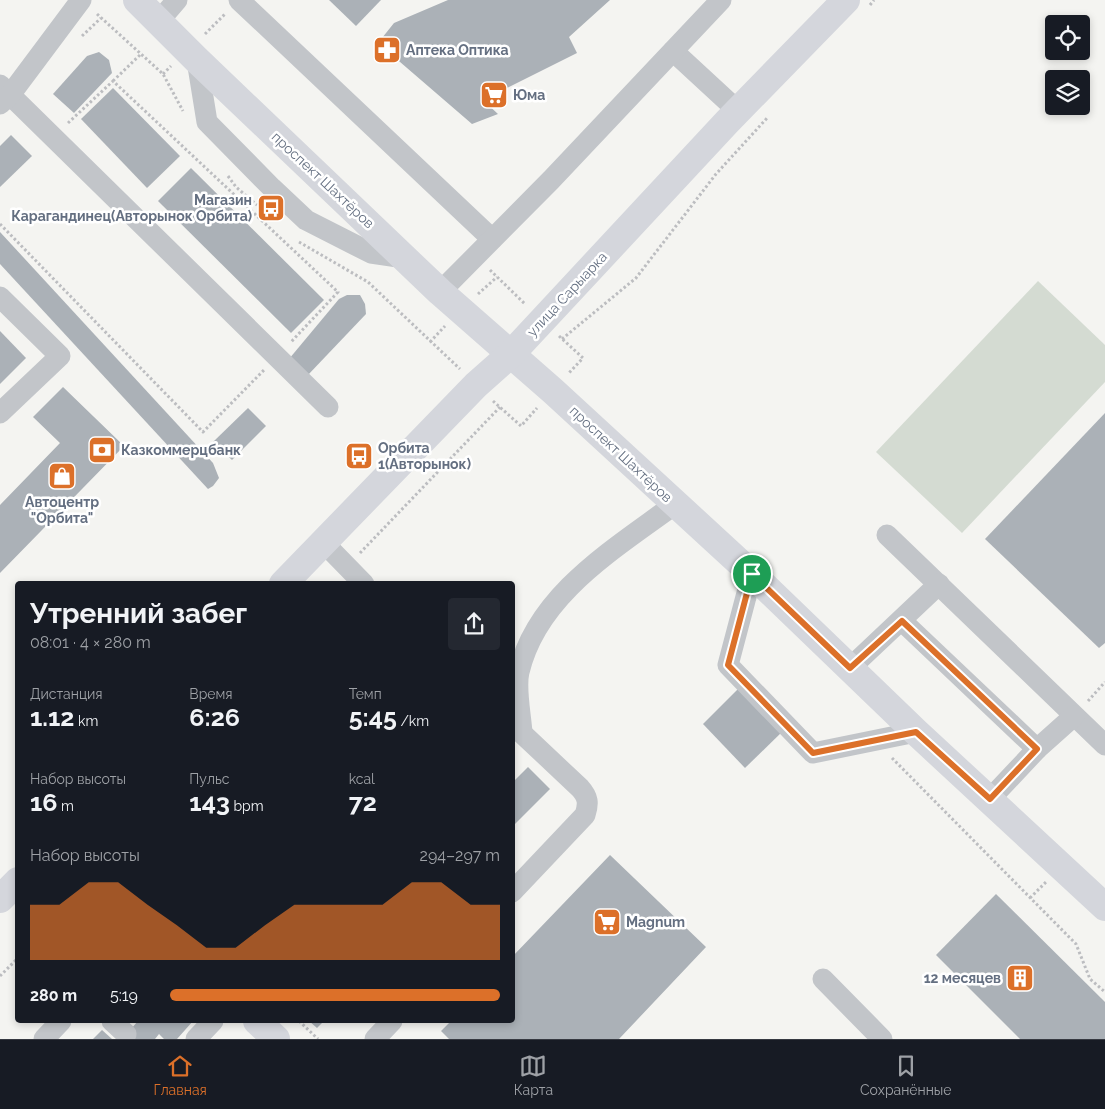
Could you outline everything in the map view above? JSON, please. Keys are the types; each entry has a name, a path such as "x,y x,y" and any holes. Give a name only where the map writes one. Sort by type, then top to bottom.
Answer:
{"main road":[{"name":"проспект Шахтёров","path":"137,0 197,60 440,292 511,354 752,574 916,732 1103,901"},
{"name":"улица Сарыарка","path":"286,581 476,385 511,354 738,111 846,0"},
{"path":"0,899 15,884"},
{"path":"259,1023 276,1039"}],"street":[{"path":"81,0 3,95 53,138 328,407"},
{"path":"159,21 177,0"},
{"path":"240,0 492,239"},
{"path":"440,292 673,52 720,0"},
{"path":"673,52 738,111"},
{"path":"197,60 207,122 272,188 306,220 371,253 405,258"},
{"path":"0,297 60,356 0,413"},
{"path":"515,889 585,815 588,806 587,796 584,792 517,729 518,674 529,642 560,596 602,559 675,504"},
{"path":"887,535 1105,745"},
{"path":"324,544 361,581"},
{"path":"752,574 728,665 813,753 916,732"},
{"path":"850,668 902,621 939,584"},
{"path":"902,621 1037,749"},
{"path":"990,799 1037,749 1074,716"},
{"path":"824,979 882,1039"},
{"path":"44,1039 59,1023"},
{"path":"196,1039 211,1023"}],"path":[{"path":"53,138 141,54"},
{"path":"0,224 203,432 338,292 113,81"},
{"path":"562,339 636,278 716,174 774,111"},
{"path":"347,567 500,407"},
{"path":"874,740 1076,944 1090,979 1105,992"},
{"path":"0,976 15,961"},
{"path":"301,1023 318,1039"}],"shaded area":[{"path":"1038,281 1105,345 1105,382 962,533 876,452"}],"building":[{"path":"329,0 381,0 356,26"},
{"name":"Юма","path":"448,0 610,0 569,37 577,53 483,100 498,114 472,124 378,43 394,23"},
{"path":"99,52 109,60 112,73 74,113 53,94 87,56"},
{"path":"113,88 180,156 147,188 81,119"},
{"path":"11,135 32,156 0,187 0,146"},
{"path":"191,168 324,300 291,333 158,201"},
{"path":"0,232 213,463 219,478 213,486 208,489 0,264"},
{"path":"347,295 360,295 365,304 366,314 307,376 289,359 339,299"},
{"path":"0,331 26,358 0,384"},
{"name":"Автоцентр \"Орбита\"","path":"63,387 124,446 0,573 0,505 60,443 33,417"},
{"path":"248,408 266,426 232,460 213,442"},
{"path":"1105,413 1105,643 1099,648 985,539"},
{"path":"742,685 785,729 745,768 703,724"},
{"path":"528,767 550,789 515,824 515,780"},
{"path":"610,855 706,947 619,1039 449,1039 441,1031 449,1023 515,1023 515,954"},
{"name":"12 месяцев","path":"996,894 1105,1002 1105,1039 1020,1039 936,955"},
{"path":"136,1023 191,1023 177,1039 164,1039 159,1034 155,1039 122,1039"},
{"path":"311,1023 322,1023 317,1028"},
{"path":"102,1030 112,1039 93,1039"}],"place":[{"name":"Аптека Оптика","path":"387,50"},
{"name":"Юма","path":"494,95"},
{"name":"Магазин Карагандинец(Авторынок Орбита)","path":"271,208"},
{"name":"Казкоммерцбанк","path":"102,450"},
{"name":"Орбита 1(Авторынок)","path":"359,456"},
{"name":"Автоцентр \"Орбита\"","path":"62,476"},
{"name":"Magnum","path":"607,922"},
{"name":"12 месяцев","path":"1020,978"}],"route":[{"path":"752,574 850,668 902,621 1037,749 990,799 916,732 813,753 728,665 752,574"}]}
